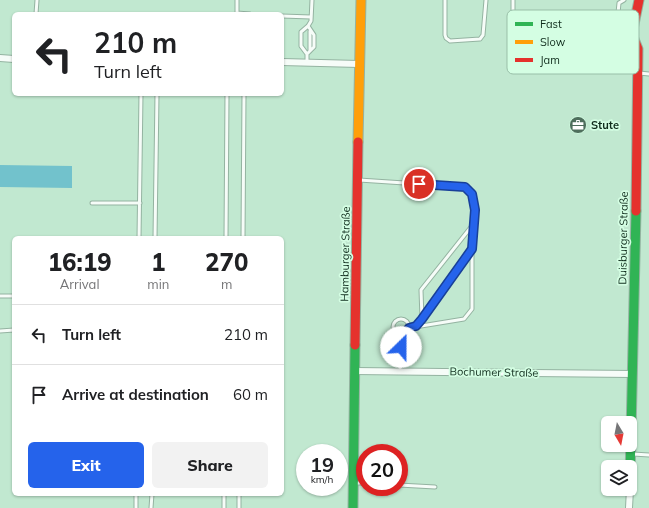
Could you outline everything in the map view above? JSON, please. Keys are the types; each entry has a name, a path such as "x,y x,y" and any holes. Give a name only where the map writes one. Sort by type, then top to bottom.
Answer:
{"street":[{"name":"Hamburger Straße","path":"353,508 361,0"},
{"name":"Duisburger Straße","path":"637,10 639,0"},
{"path":"0,58 12,59"},
{"path":"284,62 359,64"},
{"name":"Duisburger Straße","path":"631,460 637,74"},
{"name":"Bochumer Straße","path":"355,371 633,374"},
{"path":"629,508 630,496"}],"lane":[{"path":"36,0 36,12"},
{"path":"237,0 237,12"},
{"path":"307,62 307,54 301,46 301,32 311,21 312,0"},
{"path":"445,0 445,35 450,41 480,40 483,35 486,0"},
{"path":"618,10 619,3 624,0"},
{"path":"284,16 311,17"},
{"path":"307,54 314,47 314,35 308,26"},
{"path":"639,73 649,74"},
{"path":"139,236 141,96"},
{"path":"155,236 157,96"},
{"path":"226,236 227,96"},
{"path":"242,236 244,96"},
{"path":"358,180 465,187 472,194 475,210 472,249 472,309 464,319 416,326 409,328 404,334 401,334"},
{"path":"92,202 140,203"},
{"path":"422,319 421,290 475,222"},
{"path":"416,326 472,249"},
{"path":"0,296 12,296"},
{"path":"401,334 395,331 394,324 396,321 399,319 406,321 409,328"},
{"path":"0,331 12,330"},
{"path":"400,371 401,334"},
{"path":"631,454 649,455"},
{"path":"408,486 435,488"},
{"path":"136,496 136,508"},
{"path":"151,508 152,496"},
{"path":"224,496 224,508"},
{"path":"239,496 239,508"}],"water":[{"path":"0,165 72,166 72,188 0,187"}],"traffic: fast":[{"path":"630,460 636,211"},
{"path":"353,508 355,345"}],"traffic: slow":[{"path":"358,142 361,0"}],"traffic: jam":[{"path":"637,10 639,0"},
{"path":"636,211 638,74"},
{"path":"355,345 358,142"}],"place":[{"name":"Stute","path":"578,125"}],"route":[{"path":"401,347 401,334 404,334 409,328 416,326 422,319 472,249 475,222 475,210 472,194 465,187 419,184"}]}
